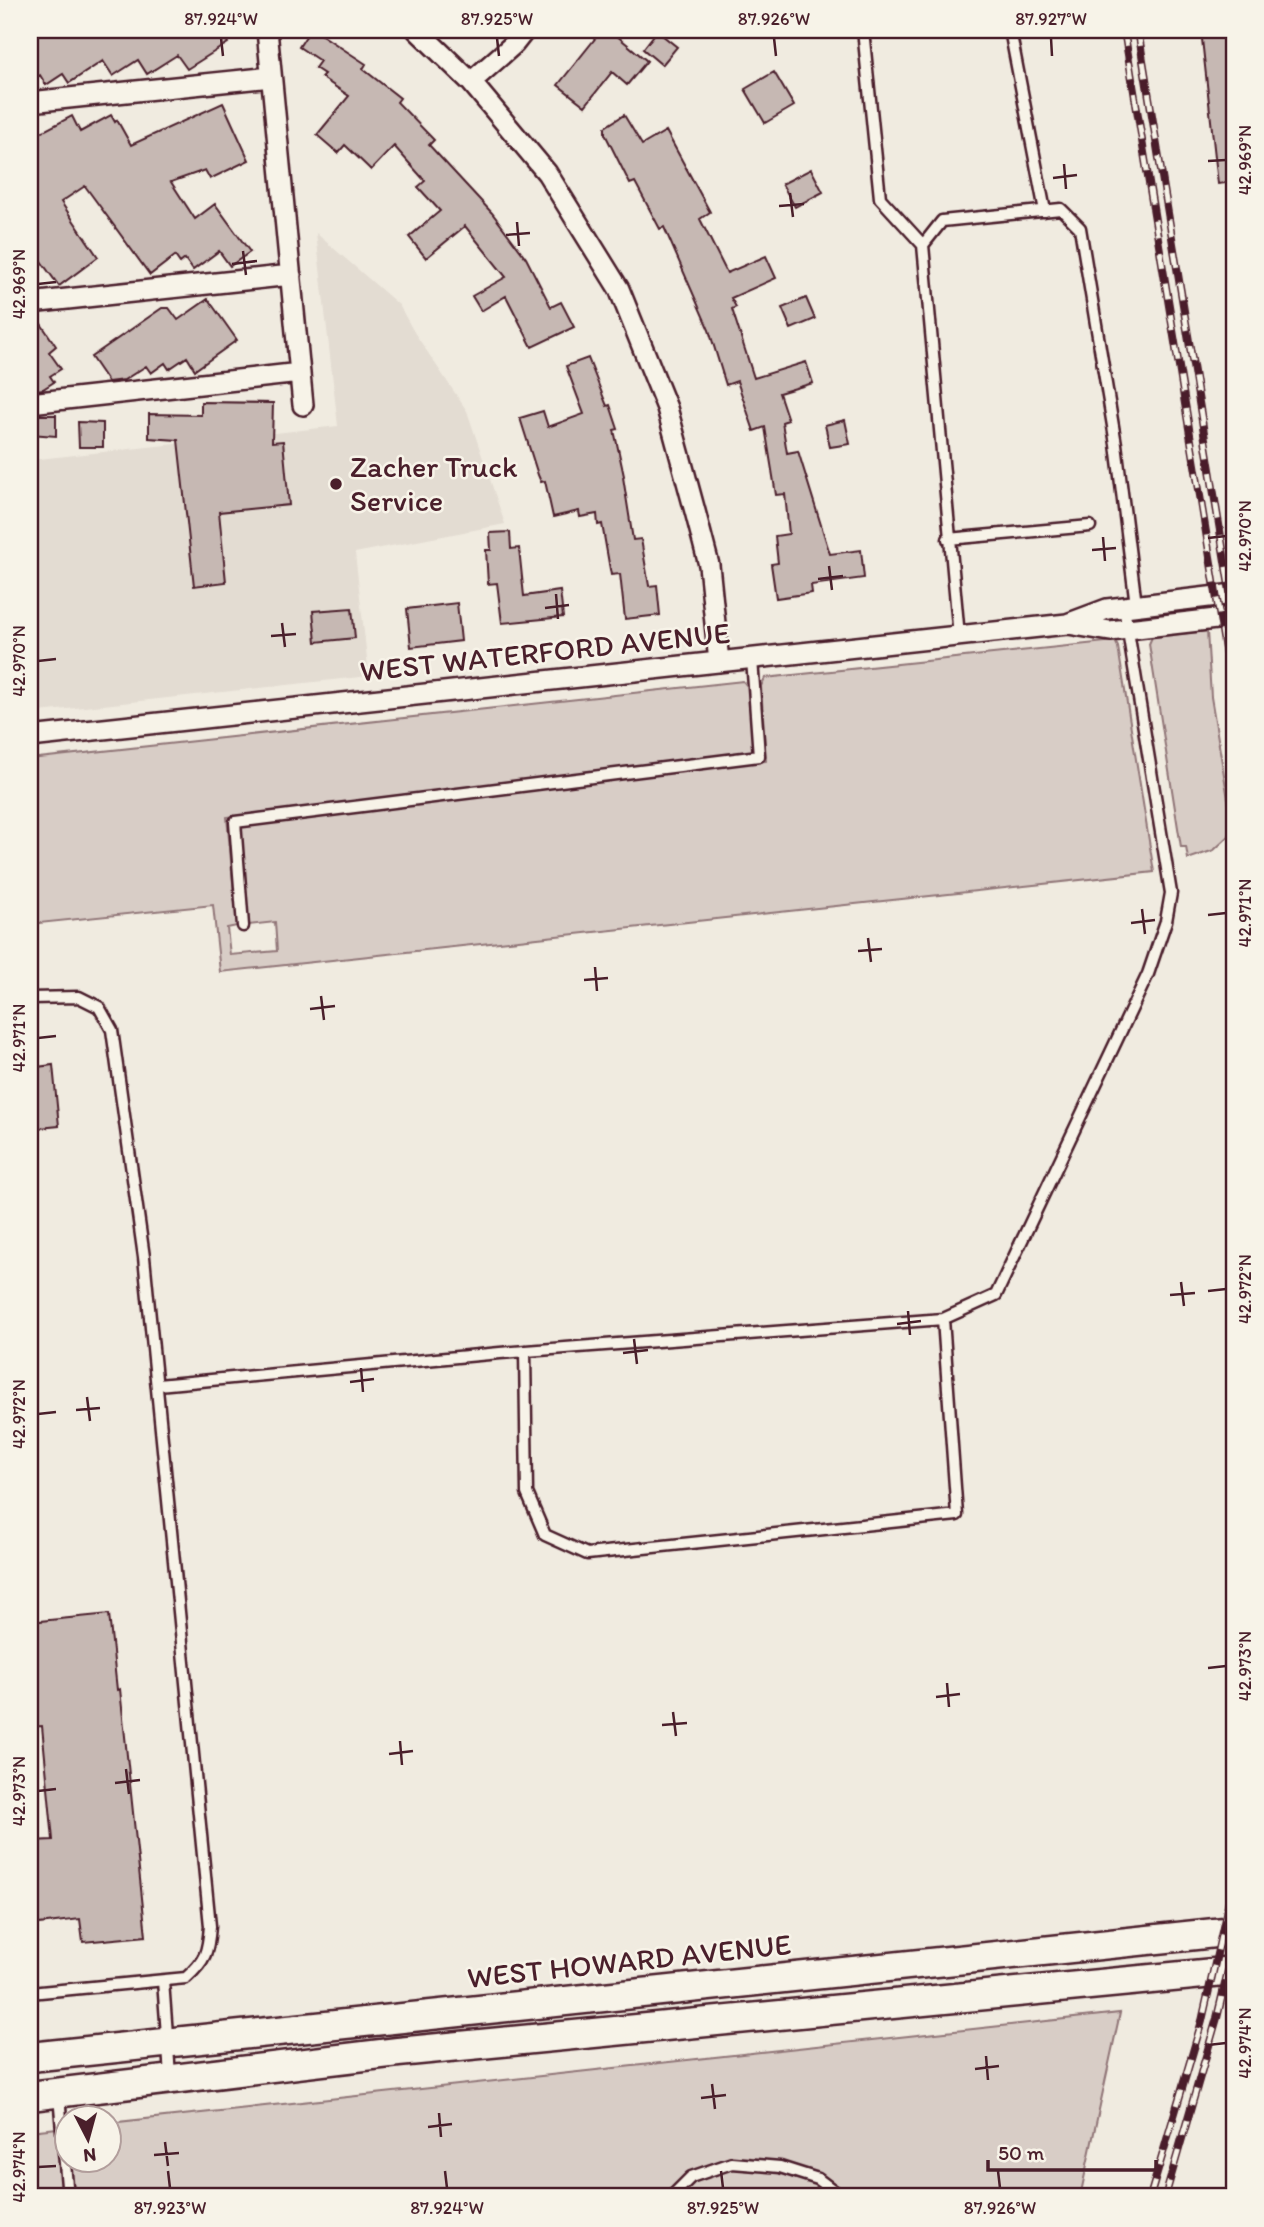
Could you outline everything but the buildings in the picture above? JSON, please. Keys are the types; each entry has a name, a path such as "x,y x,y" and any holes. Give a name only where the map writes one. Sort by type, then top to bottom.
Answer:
{"main road":[{"name":"WEST HOWARD AVENUE","path":"30,2057 1234,1931"},
{"path":"30,2095 466,2045 1234,1971"}],"street":[{"path":"267,30 303,405"},
{"path":"417,30 471,82 547,173 619,289 667,408 696,514 709,565 719,662"},
{"path":"471,82 514,44 525,30"},
{"path":"30,102 271,77"},
{"path":"30,303 291,275"},
{"path":"30,403 300,373"},
{"name":"WEST WATERFORD AVENUE","path":"30,737 1067,624 1107,609 1234,594"},
{"name":"WEST WATERFORD AVENUE","path":"1067,624 1110,631 1234,617"}],"lane":[{"path":"863,30 880,198 923,245 959,636"},
{"path":"1010,30 1045,211"},
{"path":"158,1385 525,1351 943,1319 996,1295 1148,974 1166,921 1171,893 1127,629 1130,606 1116,444 1080,228 1061,209 942,221 923,245"},
{"path":"948,539 1090,526"},
{"path":"243,926 234,822 759,756 752,659"},
{"path":"30,998 79,997 99,1007 112,1030 144,1257 210,1926 209,1949 201,1965 186,1978 30,1993"},
{"path":"525,1351 527,1493 545,1535 587,1554 957,1515 943,1319"},
{"path":"163,1981 170,2080"},
{"path":"59,2092 68,2197"},
{"path":"671,2197 691,2177 732,2163 780,2167 818,2179 842,2197"}],"shaded area":[{"path":"316,233 399,305 467,411 505,524 355,553 369,676 30,713 30,460 338,426"},
{"path":"1207,631 1211,697 1231,817 1229,836 1214,850 1188,859 1186,847 1181,847 1149,644 1152,637"},
{"path":"1115,641 1154,872 220,972 213,905 30,924 30,759 743,681 748,687 753,751 227,817 237,926 227,928 230,955 277,951 275,922 249,925 241,827 766,761 761,686 765,678"},
{"path":"1120,2013 1080,2197 30,2197 30,2131 52,2129 52,2174 122,2174 122,2122"}],"railway":[{"path":"1124,30 1234,704"},
{"path":"1138,30 1234,616"},
{"path":"1150,2197 1202,2021 1234,1878"},
{"path":"1165,2197 1217,2018 1234,1945"}],"place":[{"name":"Zacher Truck Service","path":"336,484"}]}
